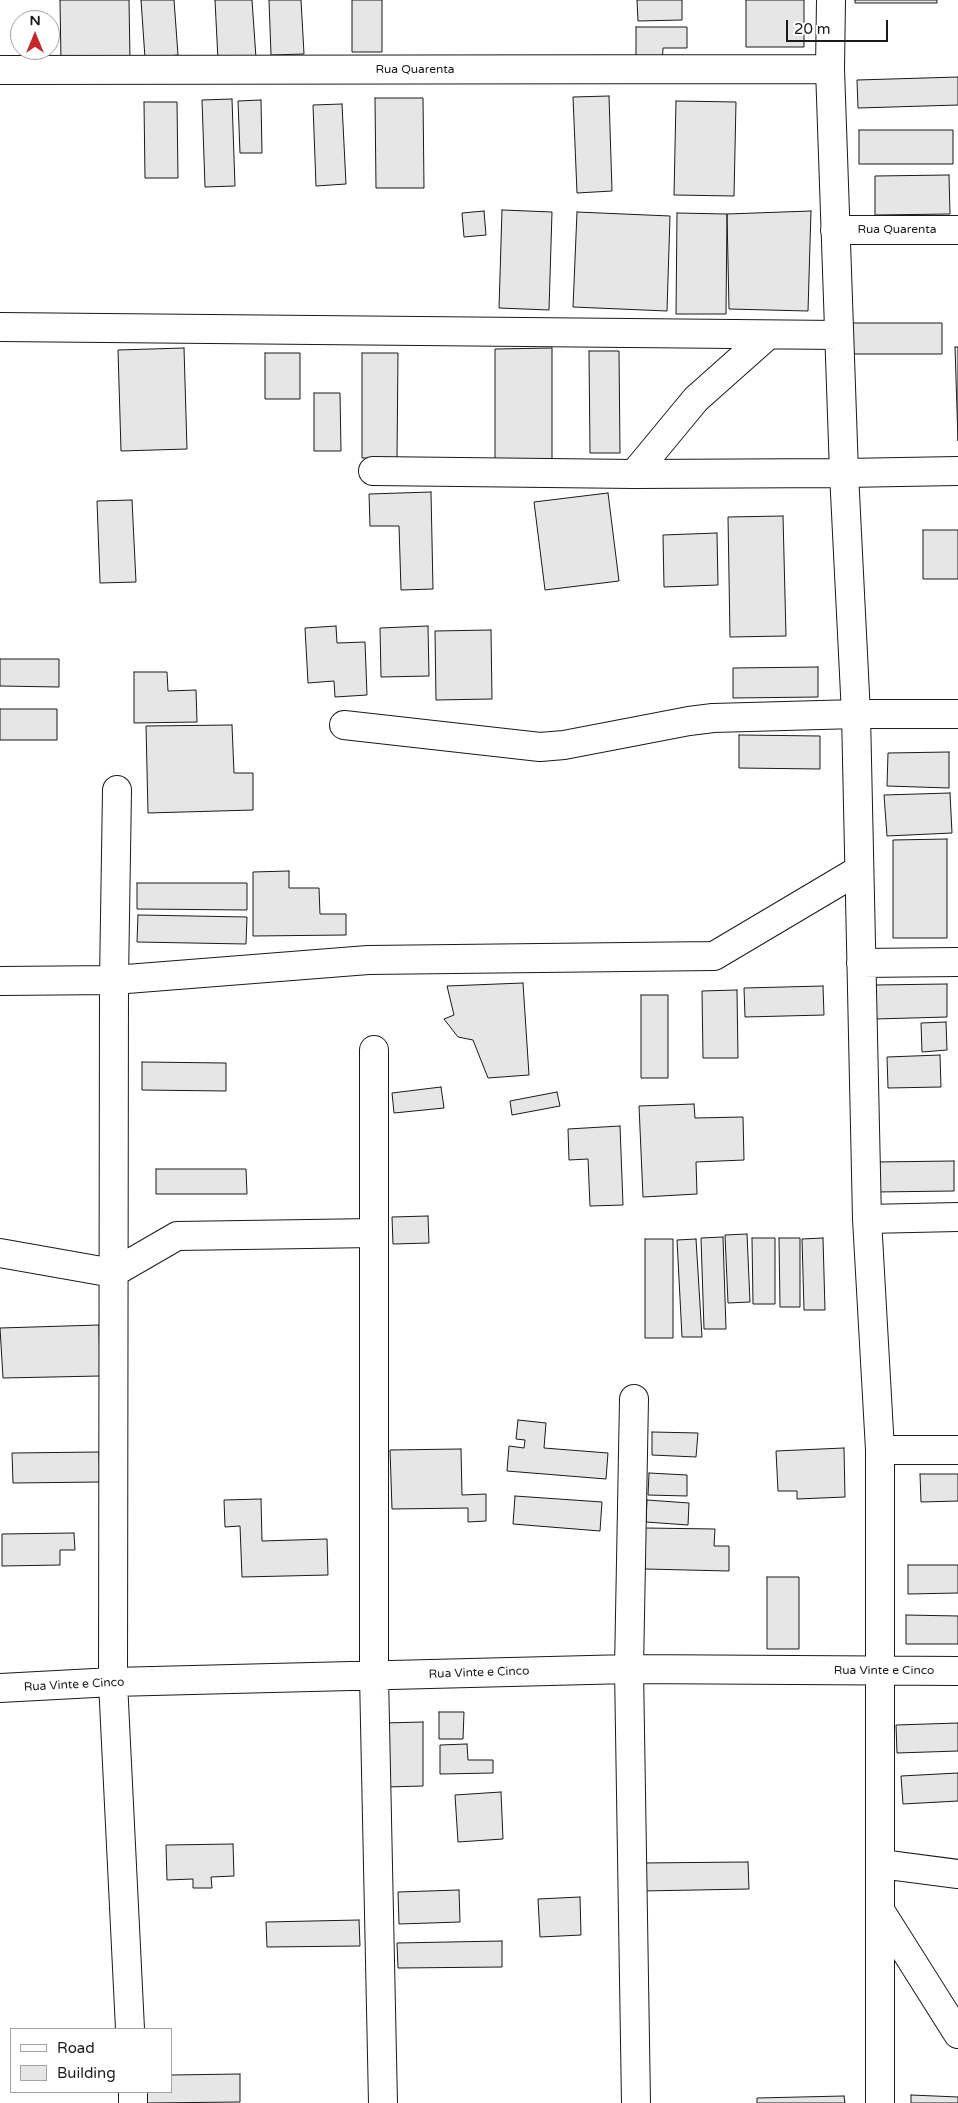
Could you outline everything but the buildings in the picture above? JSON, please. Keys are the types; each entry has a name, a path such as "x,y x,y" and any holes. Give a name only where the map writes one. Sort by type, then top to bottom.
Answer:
{"street":[{"path":"831,0 830,70 835,230 844,474 856,714 867,1219 880,1450 882,1671 880,2103"},
{"name":"Rua Quarenta","path":"0,70 830,70"},
{"name":"Rua Quarenta","path":"835,230 958,230"},
{"path":"0,327 839,335"},
{"path":"634,474 696,399 768,335"},
{"path":"373,471 844,474 958,470"},
{"path":"344,725 540,747 564,745 688,721 713,718 856,714 958,714"},
{"path":"117,790 114,980 113,1682 130,2028"},
{"path":"0,980 114,980 368,960 714,956 859,870"},
{"path":"861,963 958,962"},
{"path":"374,1050 374,1676 383,2103"},
{"path":"867,1219 958,1217"},
{"path":"0,1253 113,1273 177,1236 374,1233"},
{"path":"634,1400 629,1669 636,2103"},
{"path":"880,1450 958,1450"},
{"name":"Rua Vinte e Cinco","path":"0,1688 113,1682 629,1669 958,1671"},
{"path":"881,1864 958,1874"},
{"path":"881,1912 958,2034"}]}
